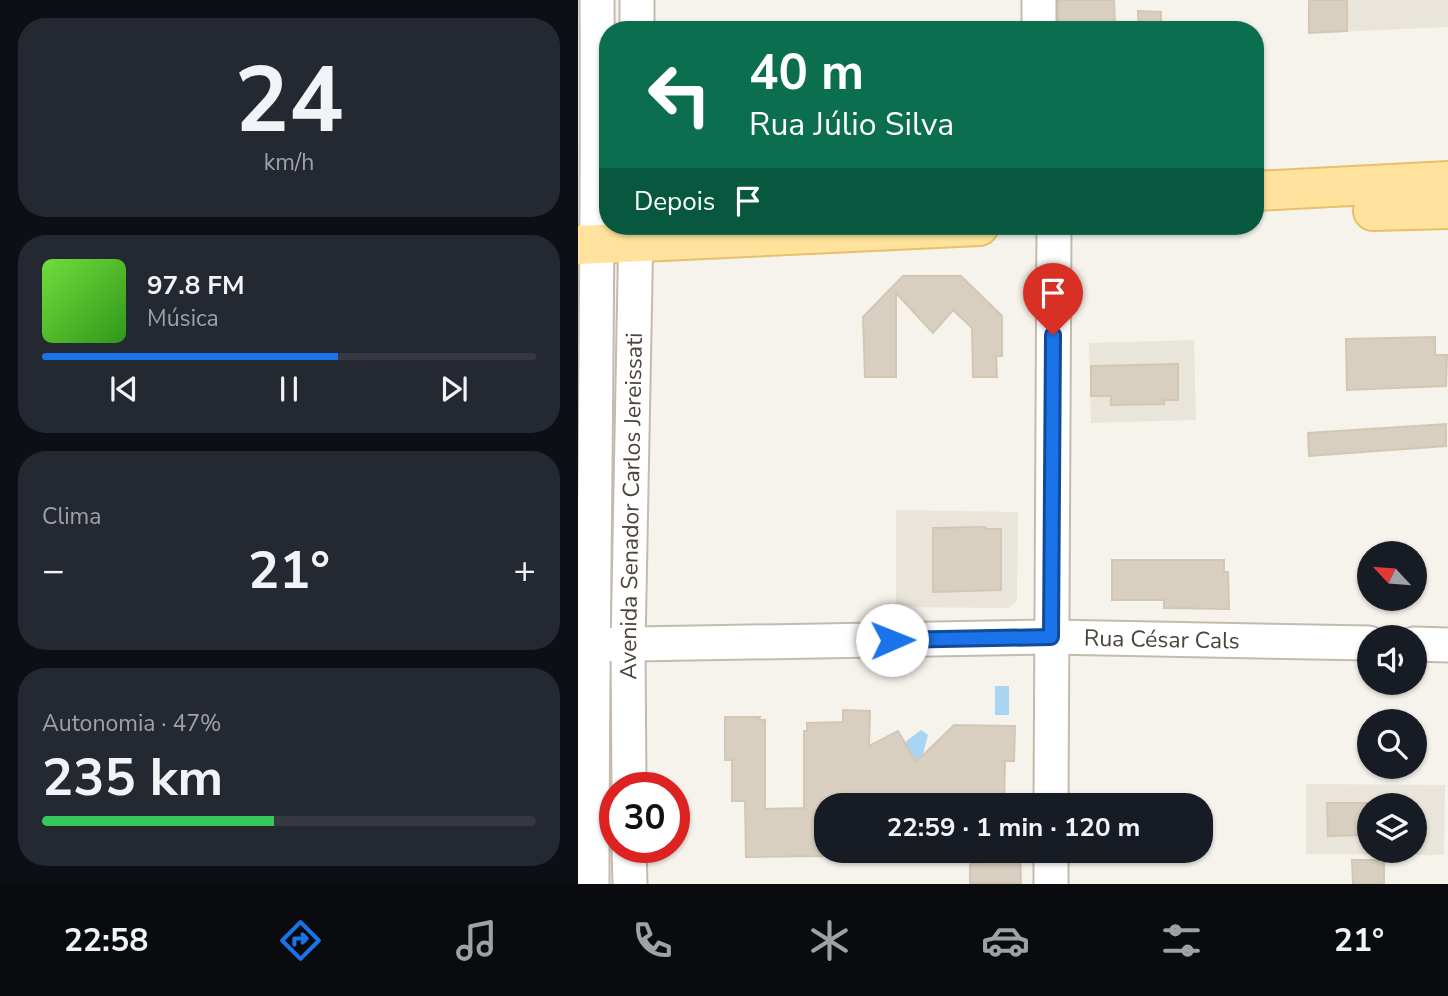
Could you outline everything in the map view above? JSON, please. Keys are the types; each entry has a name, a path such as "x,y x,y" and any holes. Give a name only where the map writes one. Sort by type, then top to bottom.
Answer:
{"main road":[{"path":"1264,191 1448,181"},
{"path":"1264,215 1448,208"}],"street":[{"name":"Avenida Senador Carlos Jereissati","path":"597,0 599,66"},
{"path":"636,21 637,0"},
{"path":"1039,0 1039,21"},
{"name":"Avenida Senador Carlos Jereissati","path":"592,884 585,645 604,235"},
{"name":"Avenida Senador Carlos Jereissati","path":"604,235 628,646 629,772"},
{"path":"1051,793 1054,235"},
{"name":"Rua César Cals","path":"585,645 1051,637 1357,643"},
{"path":"1427,644 1448,645"},
{"path":"629,863 630,884"},
{"path":"1051,863 1051,884"}],"shaded area":[{"path":"1312,0 1448,0 1448,27 1314,33"},
{"path":"1194,340 1196,420 1091,423 1089,343"},
{"path":"896,510 1018,512 1017,601 1008,608 896,607"},
{"path":"1306,784 1445,785 1444,855 1427,855 1427,793 1357,793 1357,854 1306,854"}],"water":[{"path":"995,686 1009,686 1009,715 995,715"},
{"path":"921,730 928,735 923,754 908,769 904,743"}],"building":[{"path":"1058,0 1114,0 1115,21 1058,21"},
{"path":"1309,0 1347,0 1347,31 1309,33"},
{"path":"1138,11 1161,12 1161,21 1139,21"},
{"path":"903,276 961,276 1002,316 1002,356 996,356 997,377 973,377 972,328 953,310 933,333 896,293 896,377 865,377 863,317"},
{"path":"1435,337 1435,355 1447,355 1446,386 1347,390 1346,339"},
{"path":"1178,364 1178,400 1164,400 1164,404 1111,405 1111,396 1091,396 1091,366"},
{"path":"1446,424 1446,446 1309,456 1308,433"},
{"path":"933,528 1001,529 1001,590 933,592"},
{"path":"1112,560 1224,560 1224,572 1228,572 1229,609 1164,608 1164,600 1112,600"},
{"path":"843,710 870,711 869,746 898,731 916,762 954,725 1015,726 1014,761 1005,761 1004,793 814,793 814,856 746,857 745,801 732,801 732,760 725,760 725,717 760,717 759,720 765,720 765,809 804,808 804,731 807,731 807,723 843,722"},
{"path":"1327,803 1357,803 1357,835 1328,836"},
{"path":"1352,860 1357,860 1357,863 1384,863 1384,884 1353,884"},
{"path":"970,863 1020,863 1021,883 970,883"}],"route":[{"path":"892,640 1051,637 1053,335"}]}
